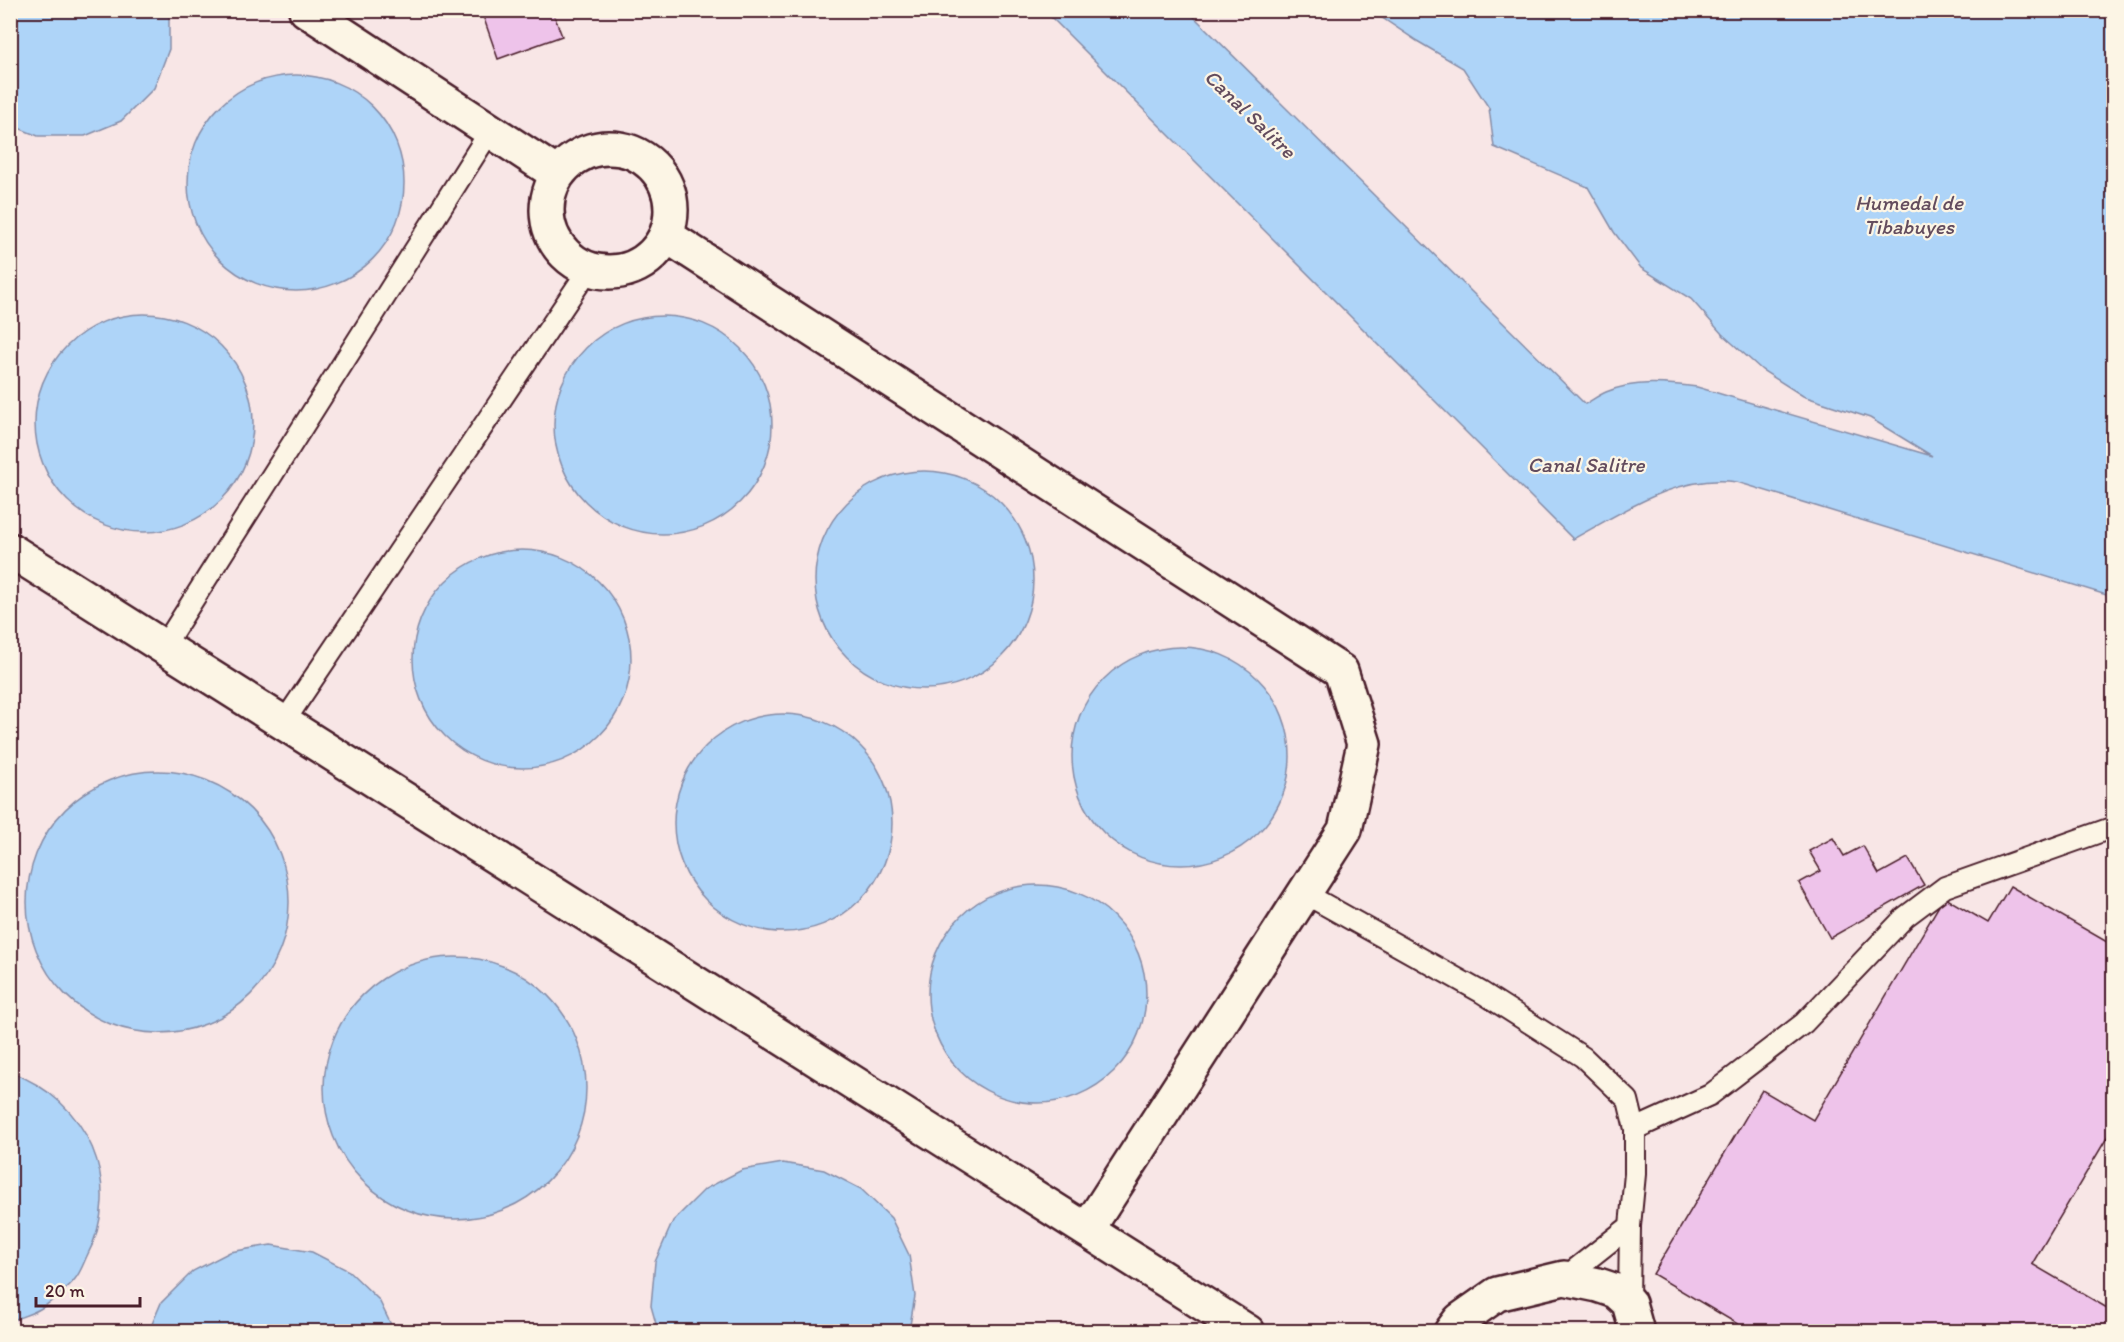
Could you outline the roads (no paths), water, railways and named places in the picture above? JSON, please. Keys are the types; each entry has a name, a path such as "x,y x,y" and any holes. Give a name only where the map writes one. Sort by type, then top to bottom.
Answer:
{"street":[{"path":"306,10 557,174"},
{"path":"618,147 640,155 658,170 669,190 672,213 667,236 654,255 634,268 611,273 589,269 568,258 554,240 546,218 547,195 557,174 574,158 595,149 618,147"},
{"path":"667,236 1341,671 1364,744 1346,830 1087,1230"},
{"path":"10,549 1248,1332"},
{"path":"1451,1332 1460,1320 1497,1294 1564,1278 1616,1291 1633,1317"}],"lane":[{"path":"164,646 490,131"},
{"path":"284,722 589,269"},
{"path":"1635,1129 1710,1095 1804,1023 1905,917 1945,886 2114,827"},
{"path":"1304,893 1481,992 1582,1057 1628,1100 1635,1129 1635,1173 1630,1226 1633,1317"},
{"path":"1564,1278 1630,1226"}],"water":[{"path":"10,11 169,11 169,49 154,88 121,121 85,136 38,136 11,125"},
{"name":"Humedal de Tibabuyes","path":"1045,11 1188,11 1585,404 1606,392 1639,384 1697,387 1932,456 1870,418 1803,396 1762,370 1722,334 1691,299 1641,268 1614,232 1588,187 1494,147 1489,108 1463,68 1372,11 2113,11 2113,597 1737,482 1694,483 1672,489 1631,507 1573,539"},
{"path":"285,75 307,75 327,79 347,87 373,106 396,141 404,172 404,194 396,225 373,260 347,279 327,287 307,291 285,291 265,287 245,279 227,267 212,252 200,234 192,214 188,194 188,172 192,152 200,132 212,114 227,99 245,87 265,79"},
{"path":"144,314 176,319 186,323 221,346 244,381 248,391 253,423 248,455 244,465 221,500 186,523 176,527 144,532 112,527 102,523 67,500 44,465 40,455 35,423 40,391 44,381 67,346 102,323 112,319"},
{"path":"663,316 684,318 705,324 724,334 740,348 754,364 764,383 770,404 772,425 770,446 764,467 754,486 740,502 724,516 705,526 684,532 663,534 642,532 621,526 602,516 586,502 572,486 562,467 556,446 554,425 556,404 562,383 572,364 586,348 602,334 621,324 642,318"},
{"path":"924,471 945,473 966,479 985,489 1001,503 1015,519 1025,538 1031,559 1033,580 1031,601 1025,622 1015,641 1001,657 985,671 966,681 945,687 924,689 903,687 882,681 863,671 847,657 833,641 823,622 817,601 815,580 817,559 823,538 833,519 847,503 863,489 882,479 903,473"},
{"path":"522,550 543,552 564,558 583,568 599,582 613,598 623,617 629,638 631,659 629,680 623,701 613,720 599,736 583,750 564,760 543,766 522,768 501,766 480,760 461,750 445,736 431,720 421,701 415,680 413,659 415,638 421,617 431,598 445,582 461,568 480,558 501,552"},
{"path":"1181,647 1202,649 1223,655 1242,665 1258,679 1272,695 1282,714 1288,735 1290,756 1288,777 1282,798 1272,817 1258,833 1242,847 1223,857 1202,863 1181,865 1160,863 1139,857 1120,847 1104,833 1090,817 1080,798 1074,777 1072,756 1074,735 1080,714 1090,695 1104,679 1120,665 1139,655 1160,649"},
{"path":"783,714 804,716 825,722 844,732 860,746 874,762 884,781 890,802 892,823 890,844 884,865 874,884 860,900 844,914 825,924 804,930 783,932 762,930 741,924 722,914 706,900 692,884 682,865 676,844 674,823 676,802 682,781 692,762 706,746 722,732 741,722 762,716"},
{"path":"158,771 184,774 208,781 231,793 251,809 267,829 279,852 286,876 289,902 286,928 279,952 267,975 251,995 231,1011 208,1023 184,1030 158,1033 132,1030 108,1023 85,1011 65,995 49,975 37,952 30,928 27,902 30,876 37,852 49,829 65,809 85,793 108,781 132,774"},
{"path":"1037,885 1058,887 1079,893 1098,903 1114,917 1128,933 1138,952 1144,973 1146,994 1144,1015 1138,1036 1128,1055 1114,1071 1098,1085 1079,1095 1058,1101 1037,1103 1016,1101 995,1095 976,1085 960,1071 946,1055 936,1036 930,1015 928,994 930,973 936,952 946,933 960,917 976,903 995,893 1016,887"},
{"path":"455,957 481,960 505,967 528,979 548,995 564,1015 576,1038 583,1062 586,1088 583,1114 576,1138 564,1161 548,1181 528,1197 505,1209 481,1216 455,1219 429,1216 405,1209 382,1197 362,1181 346,1161 334,1138 327,1114 324,1088 327,1062 334,1038 346,1015 362,995 382,979 405,967 429,960"},
{"path":"10,1072 37,1085 60,1102 79,1124 92,1148 100,1174 102,1202 97,1230 77,1277 44,1307 11,1321"},
{"path":"783,1163 824,1170 861,1189 891,1218 909,1255 915,1296 909,1331 658,1331 651,1306 655,1262 673,1221 705,1189 742,1170"},
{"path":"271,1245 312,1252 349,1271 379,1300 394,1331 149,1331 161,1303 193,1271 230,1252"}],"water label":[{"name":"Canal Salitre","path":"1250,114"},
{"name":"Canal Salitre","path":"1586,465"}]}
